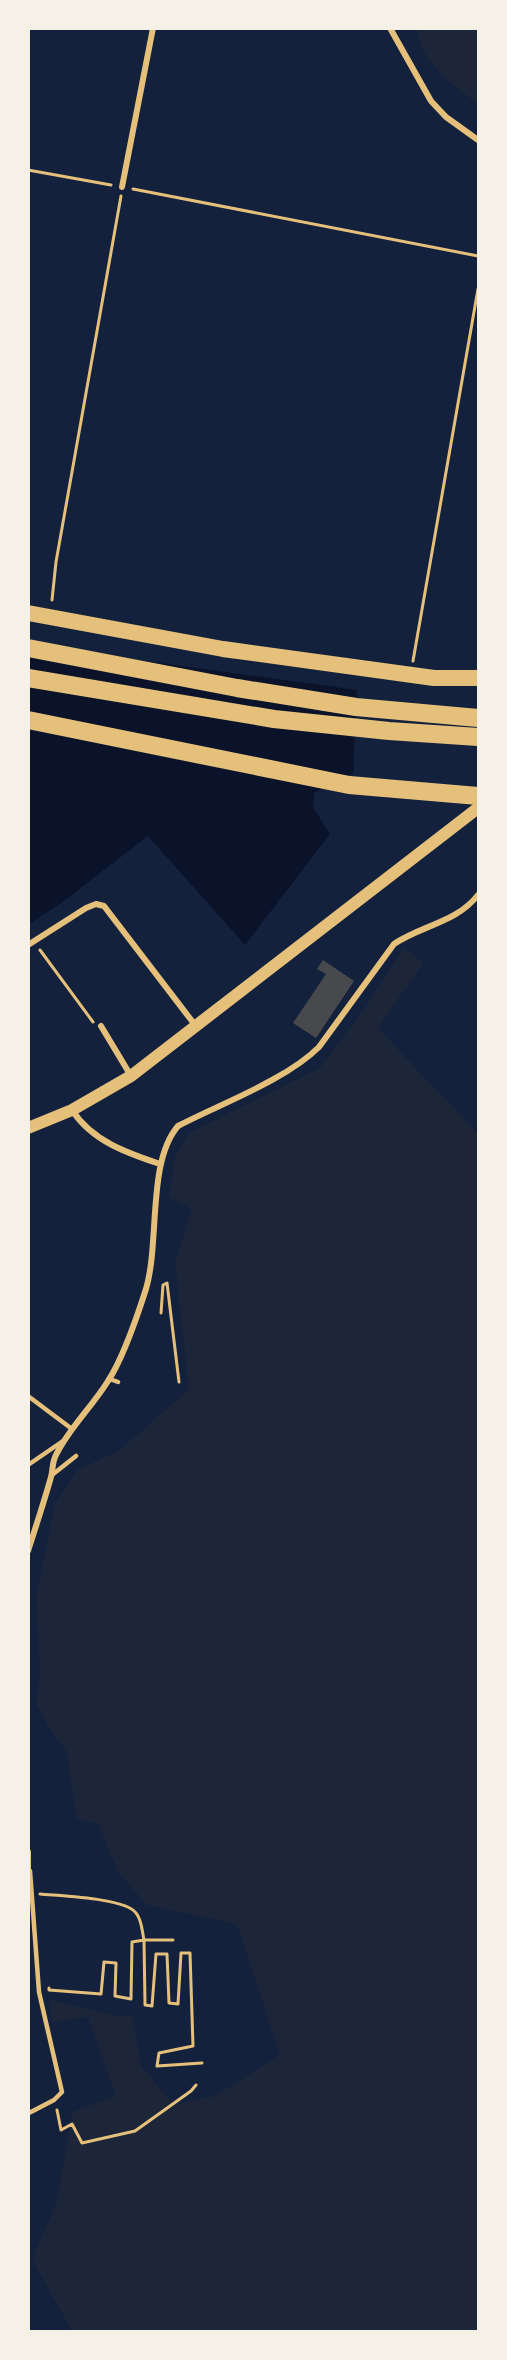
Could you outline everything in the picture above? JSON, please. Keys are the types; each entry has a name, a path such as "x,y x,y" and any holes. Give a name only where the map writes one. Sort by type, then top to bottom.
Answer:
{"highway":[{"path":"28,613 223,650 434,678 478,678"},
{"path":"28,648 237,688 356,707 478,718"},
{"path":"28,678 274,719 389,731 478,737"},
{"path":"28,720 349,785 478,796"}],"main road":[{"path":"28,1128 72,1110 131,1076 478,808"}],"street":[{"path":"122,188 153,28"},
{"path":"390,28 431,101 446,117 478,140"},
{"path":"28,1551 52,1475 54,1459 63,1440 87,1413 110,1379 146,1287 154,1244 160,1164 169,1136 178,1126 288,1071 307,1059 319,1047 394,944 408,935 438,925 458,914 478,895"},
{"path":"31,943 86,908 96,904 104,906 195,1025"},
{"path":"101,1026 131,1076"},
{"path":"72,1110 78,1121 96,1136 125,1152 160,1164"},
{"path":"28,1852 29,1871"}],"lane":[{"path":"110,1379 118,1382"},
{"path":"28,1396 72,1429"},
{"path":"28,1465 63,1440"},
{"path":"52,1475 76,1456"},
{"path":"29,1871 39,1992 62,2092 54,2100 30,2113"}],"path":[{"path":"28,170 478,256"},
{"path":"49,617 56,562 122,188"},
{"path":"413,675 413,653 478,289"},
{"path":"31,943 93,1022 101,1026"},
{"path":"161,1312 163,1285 167,1284 179,1383"},
{"path":"32,1893 123,1904 135,1910 140,1919 144,1940 145,2006 152,2006 156,1954 167,1954 169,2003 178,2004 181,1953 190,1953 193,2046 159,2053 157,2066 202,2063"},
{"path":"48,1979 50,1990 100,1994 104,1962 116,1963 115,1996 131,1999 132,1942 173,1940"},
{"path":"54,2100 61,2130 72,2124 82,2143 135,2131 196,2085"}],"shaded area":[{"path":"418,29 478,29 478,103 439,72 424,51"},
{"path":"29,645 357,690 353,773 314,793 313,807 330,834 245,945 148,836 60,904 29,924"},
{"path":"404,948 423,963 378,1028 478,1134 478,2331 72,2331 32,2259 57,2202 72,2112 116,2096 88,2017 52,2022 50,2000 112,2015 132,2016 141,2066 174,2105 215,2096 280,2055 237,1924 147,1905 118,1872 98,1823 77,1819 67,1752 49,1728 37,1705 40,1673 37,1594 55,1504 77,1470 120,1450 189,1389 175,1262 192,1209 169,1197 175,1156 189,1133 320,1068 367,1005"}],"building":[{"path":"323,960 354,981 316,1038 293,1023 326,974 317,969"}]}
